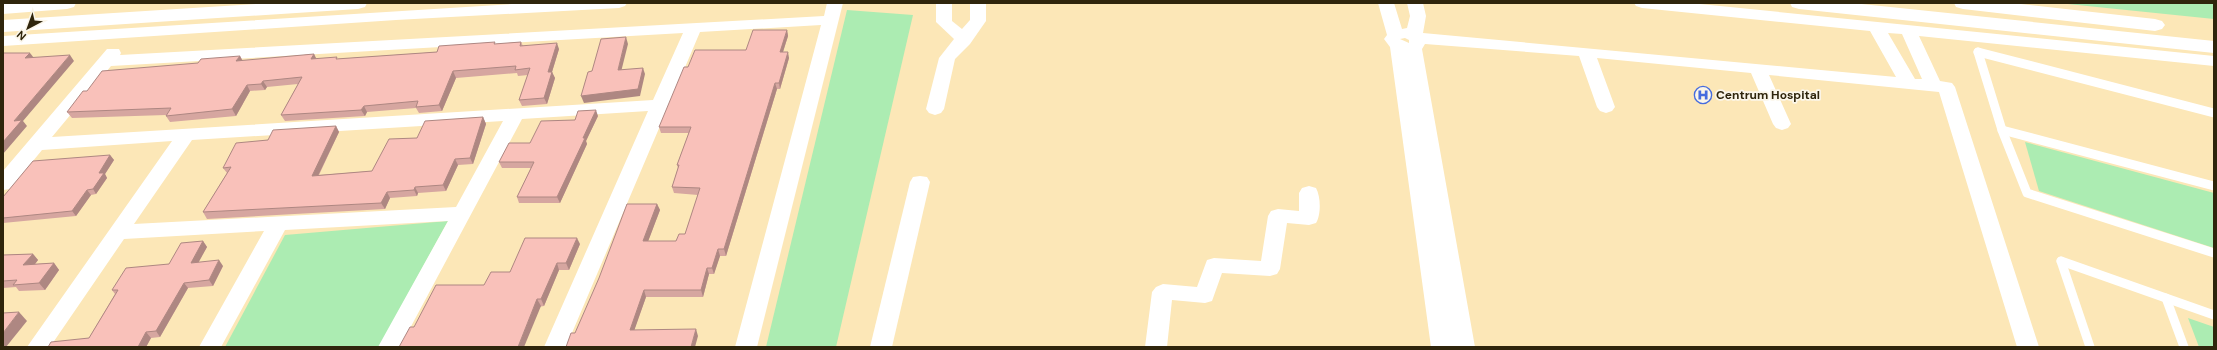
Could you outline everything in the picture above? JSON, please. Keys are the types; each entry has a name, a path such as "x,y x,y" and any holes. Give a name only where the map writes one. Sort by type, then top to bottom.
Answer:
{"street":[{"path":"3,8 67,3"},
{"path":"3,26 258,6 358,3"},
{"path":"3,41 404,14 619,3"},
{"path":"944,3 944,22 964,40"},
{"path":"935,109 947,58 964,40 978,21 978,3"},
{"path":"1386,3 1408,40 1464,347"},
{"path":"1415,3 1418,16 1408,40 1442,347"},
{"path":"1642,3 2214,61"},
{"path":"1799,3 1897,8 1944,19 2214,47"},
{"path":"1933,3 1944,19"},
{"path":"1963,3 2214,32"},
{"path":"105,61 694,27 833,12 746,347"},
{"path":"555,347 694,27"},
{"path":"1876,27 1909,84"},
{"path":"1908,30 1934,86"},
{"path":"3,184 105,61 135,33"},
{"path":"1408,40 1586,52 1946,87 2028,347"},
{"path":"1586,52 1606,106"},
{"path":"1758,69 1782,124"},
{"path":"36,144 661,105"},
{"path":"389,347 516,114"},
{"path":"38,347 186,135"},
{"path":"881,347 920,182"},
{"path":"1156,347 1163,292 1205,295 1214,265 1270,269 1278,216 1309,218 1309,193"},
{"path":"118,232 462,213"},
{"path":"210,347 278,224"}],"lane":[{"path":"2214,113 1978,52 2002,130 2027,193 2214,253"},
{"path":"2002,130 2214,186"},
{"path":"2090,347 2061,261 2214,315"},
{"path":"2166,298 2184,347"}],"green space":[{"path":"2058,3 2214,3 2214,19"},
{"path":"847,10 913,15 836,347 766,347"},
{"path":"2025,142 2214,193 2214,248 2039,191"},
{"path":"448,221 379,347 225,347 285,235"},
{"path":"2188,318 2214,327 2214,347 2199,347"}],"building":[{"path":"753,30 787,30 780,52 788,52 779,83 775,83 724,249 718,249 712,268 707,268 701,290 644,290 630,330 696,329 691,347 566,347 571,333 575,333 599,278 627,204 657,204 643,241 676,241 679,234 685,234 700,188 672,187 679,165 677,165 691,127 659,127 684,67 688,67 695,50 746,50"},
{"path":"626,37 618,70 643,68 638,89 581,96 588,72 592,71 601,39"},
{"path":"495,42 494,44 521,42 520,46 557,43 548,72 552,72 544,98 519,100 530,68 515,70 516,66 453,71 439,105 416,107 418,101 364,106 361,110 281,115 302,77 263,81 261,84 247,85 232,109 166,116 171,108 67,112 83,91 87,91 102,71 198,63 201,59 240,56 236,61 314,54 311,59 337,57 336,59 437,52 439,46"},
{"path":"3,53 30,53 25,58 70,55 14,121 22,120 3,142"},
{"path":"596,110 583,138 585,138 557,197 517,197 534,162 499,162 509,143 530,143 541,121 575,120 578,111"},
{"path":"483,117 470,158 455,159 443,185 415,187 414,190 387,192 381,203 203,212 231,167 223,168 236,143 268,140 273,130 336,126 312,176 372,171 389,139 417,138 425,121"},
{"path":"110,155 99,173 104,173 93,189 87,190 72,211 3,218 3,197 33,161"},
{"path":"525,238 577,238 566,263 557,263 541,299 537,299 518,347 399,347 410,327 414,327 436,285 484,285 491,272 510,272"},
{"path":"203,241 191,263 219,260 209,280 184,283 156,331 146,332 138,347 48,347 51,342 89,338 118,290 112,290 126,268 169,264 181,243"},
{"path":"33,254 23,265 54,263 39,283 13,285 17,280 3,281 3,255"},
{"path":"19,312 3,333 3,313"}],"place":[{"name":"Centrum Hospital","path":"1703,95"}]}
